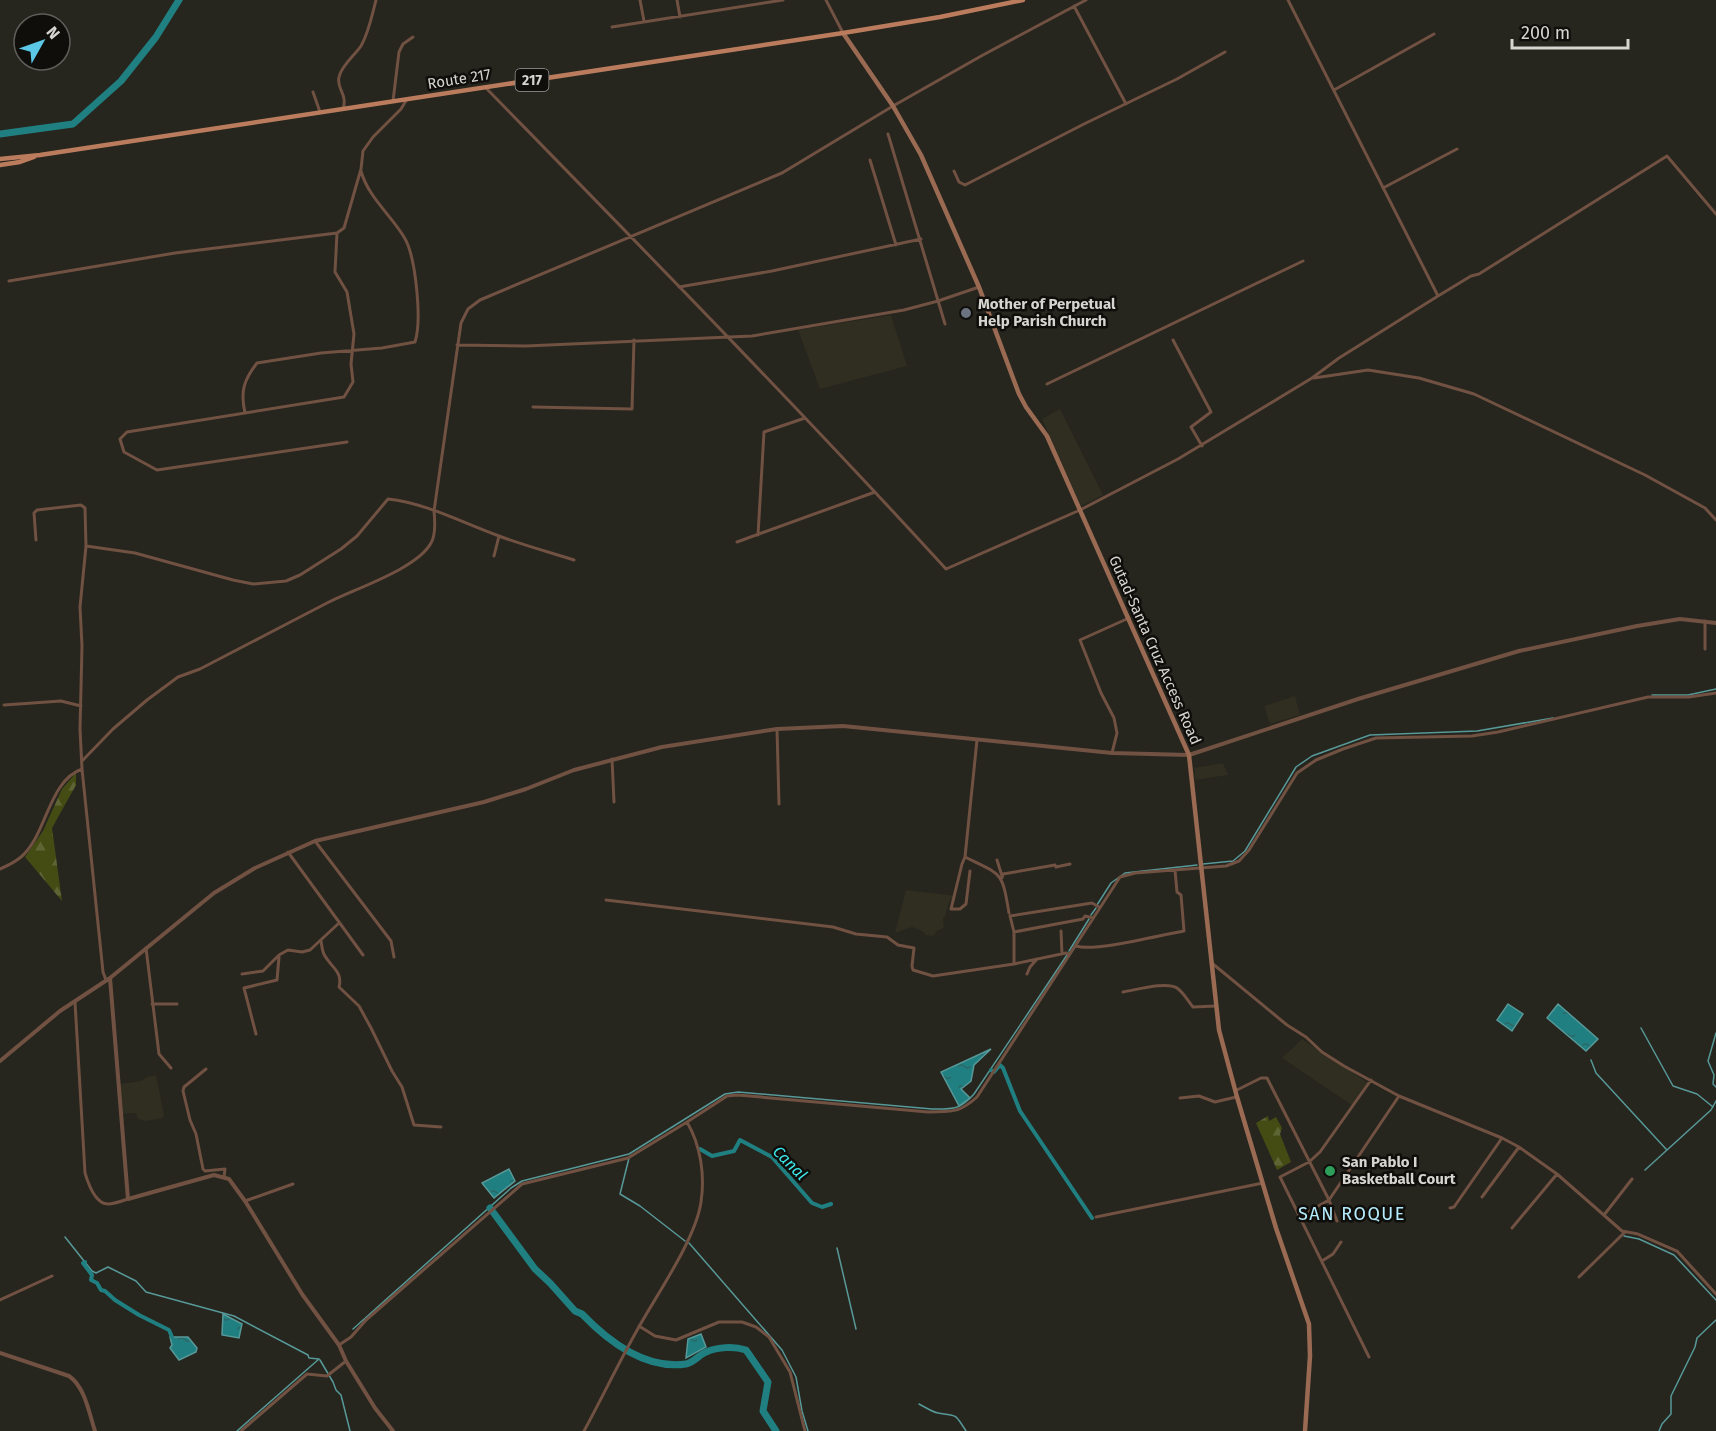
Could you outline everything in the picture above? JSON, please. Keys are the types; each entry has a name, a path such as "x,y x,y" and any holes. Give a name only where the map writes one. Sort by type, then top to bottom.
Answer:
{"main road":[{"name":"Route 217","path":"0,165 40,155 843,33 1023,0"},
{"name":"Gutad-Santa Cruz Access Road","path":"843,33 893,106 921,155 979,287 1019,394 1047,436 1189,754 1219,1030 1289,1269 1309,1324 1310,1356 1305,1431"},
{"name":"Route 217","path":"0,159 19,159"}],"street":[{"path":"343,109 345,97 338,81 339,74 362,44 376,0"},
{"path":"640,0 644,21"},
{"path":"677,0 680,17"},
{"path":"612,27 783,0"},
{"path":"826,0 843,33"},
{"path":"82,758 87,757 113,729 178,677 200,669 329,602 400,569 422,554 432,543 434,512 457,359 460,323 468,309 480,300 776,176 983,54 1086,0"},
{"path":"1288,0 1438,296"},
{"path":"1074,6 1125,104"},
{"path":"1335,90 1434,34"},
{"path":"393,101 399,52 403,44 413,37"},
{"path":"954,171 959,182 965,185 1177,79 1225,52"},
{"path":"484,87 679,286 946,569 1080,510 1202,446 1463,280 1479,274 1667,156 1716,214"},
{"path":"313,92 320,112"},
{"path":"9,281 175,253 337,233 344,228 363,151 373,137 401,109 406,99"},
{"path":"888,134 945,324"},
{"path":"1383,188 1457,149"},
{"path":"870,160 896,245"},
{"path":"245,413 241,396 249,374 257,363 415,342 419,333 415,271 406,239 370,192 360,169"},
{"path":"358,178 363,179"},
{"path":"337,233 335,272 347,292 354,334 353,382 344,397 127,432 120,439 124,452 157,470 347,442"},
{"path":"679,286 772,271 921,239"},
{"path":"1047,384 1303,261"},
{"path":"457,345 526,346 752,336 904,310 979,287"},
{"path":"533,407 632,409 634,340"},
{"path":"1173,340 1211,412 1191,427 1202,446"},
{"path":"1312,378 1368,370 1419,378 1474,394 1645,475 1705,508 1716,520"},
{"path":"758,535 764,432 805,418"},
{"path":"737,542 875,492"},
{"path":"86,546 135,553 253,584 286,581 300,575 341,549 357,536 388,499 402,500 499,536 574,560"},
{"path":"36,540 34,513 37,510 81,505 85,508 86,546 80,607 82,768 103,972 108,979 128,1199"},
{"path":"494,556 499,536"},
{"path":"1112,753 1116,733 1114,718 1101,693 1080,639 1129,618"},
{"path":"0,1061 60,1011 108,979 232,880 288,852 315,841 484,802 612,759 662,747 777,729 843,726 1112,753 1189,754 1358,699 1519,651 1680,619 1716,623"},
{"path":"1705,621 1705,649"},
{"path":"339,1345 351,1337 366,1320 522,1184 628,1158 727,1096 738,1095 928,1112 953,1112 964,1109 977,1097 1120,877 1135,873 1226,866 1239,861 1249,850 1297,772 1316,760 1376,738 1472,736 1647,697 1689,697 1716,693"},
{"path":"4,705 61,701 81,706"},
{"path":"777,729 780,804"},
{"path":"970,871 966,904 960,909 951,909 965,857 977,740"},
{"path":"612,759 614,802"},
{"path":"0,869 22,857 40,828 59,788 73,772 82,768"},
{"path":"315,841 391,941 394,957"},
{"path":"288,852 363,955"},
{"path":"965,857 995,871 1002,878"},
{"path":"997,860 1002,871 1009,913"},
{"path":"1002,878 1003,874 1018,870 1070,864"},
{"path":"1076,946 1086,948 1103,946 1184,931 1181,895 1177,892 1175,870"},
{"path":"606,900 833,927 856,934 887,937 898,945 914,948 913,970 933,976 1070,954"},
{"path":"1014,964 1014,933 1010,916 1092,903 1099,907"},
{"path":"1014,933 1083,919 1085,916 1093,918"},
{"path":"242,974 263,971 279,955 288,950 305,952 321,941 328,931 339,923"},
{"path":"1061,931 1062,954"},
{"path":"321,941 324,954 339,973 341,981 339,987 359,1006 402,1087 414,1125 441,1127"},
{"path":"146,948 159,1054 171,1068"},
{"path":"256,1034 244,988 277,980 279,955"},
{"path":"1028,974 1030,967 1038,958"},
{"path":"1212,964 1287,1025 1344,1066 1399,1096 1519,1147 1557,1174 1625,1232 1638,1234 1677,1251 1716,1294"},
{"path":"1123,992 1154,986 1174,986 1193,1007 1216,1006"},
{"path":"75,1002 85,1173 89,1186 102,1202 108,1204 208,1176 218,1175 229,1179 302,1294 339,1345 346,1361 375,1408 393,1431"},
{"path":"152,1004 177,1004"},
{"path":"206,1069 184,1087 183,1091 196,1134 203,1169 205,1171 225,1170 224,1177"},
{"path":"1180,1098 1199,1096 1215,1102 1236,1094 1266,1077 1329,1200 1337,1221"},
{"path":"1369,1357 1280,1177 1309,1162 1320,1152 1371,1080"},
{"path":"1300,1216 1329,1200 1399,1096"},
{"path":"584,1431 693,1230 701,1204 703,1180 700,1154 687,1122"},
{"path":"1450,1209 1454,1207 1502,1138"},
{"path":"1482,1197 1519,1147"},
{"path":"1512,1228 1557,1174"},
{"path":"1604,1215 1632,1179"},
{"path":"1096,1218 1263,1183"},
{"path":"245,1201 292,1184"},
{"path":"1579,1277 1625,1232"},
{"path":"1322,1261 1334,1254 1341,1242"},
{"path":"0,1300 52,1276"},
{"path":"639,1326 655,1336 676,1340 719,1322 742,1322 756,1327 769,1337 790,1372 805,1431"},
{"path":"0,1353 75,1380 81,1390 95,1431"},
{"path":"241,1431 307,1374 327,1376 346,1361"}],"shaded area":[{"path":"891,315 907,366 820,389 798,330"},
{"path":"1060,409 1103,495 1081,506 1042,419"},
{"path":"1295,696 1300,715 1270,724 1264,706"},
{"path":"1223,763 1228,775 1195,780 1194,768"},
{"path":"906,890 956,896 955,902 950,899 943,918 944,928 938,930 933,936 926,935 912,927 895,933"},
{"path":"1302,1039 1368,1083 1353,1106 1282,1058"},
{"path":"156,1075 163,1118 146,1121 138,1119 136,1113 122,1114 120,1084 141,1081"}],"green space":[{"path":"76,773 76,785 52,828 62,901 25,857 43,831 62,789"},
{"path":"1268,1116 1269,1121 1276,1117 1282,1128 1280,1134 1291,1162 1277,1170 1256,1123"}],"water":[{"path":"1508,1004 1523,1014 1512,1031 1497,1020"},
{"path":"1558,1004 1598,1039 1586,1051 1547,1018"},
{"path":"991,1049 974,1065 971,1081 961,1089 970,1098 959,1106 941,1072"},
{"path":"509,1169 515,1181 494,1198 482,1183"},
{"path":"223,1314 242,1324 239,1338 222,1335"},
{"path":"701,1334 706,1347 686,1358 688,1339"},
{"path":"170,1337 188,1337 197,1348 196,1352 179,1360 170,1348 172,1345"}],"waterway":[{"path":"0,134 73,124 121,81 156,37 179,0"},
{"path":"1652,695 1688,695 1716,689"},
{"path":"1203,864 1233,861 1245,851 1296,767 1312,756 1370,735 1477,731 1553,718"},
{"path":"1097,905 1111,883 1125,873 1197,865"},
{"path":"1091,915 1096,908"},
{"path":"1069,951 1089,919"},
{"path":"353,1329 511,1188 522,1181 629,1154 725,1094 738,1092 932,1109 960,1106 974,1094 1067,955"},
{"path":"1641,1028 1673,1086 1697,1094 1713,1107"},
{"path":"1716,1033 1708,1061 1714,1075 1713,1084 1716,1087"},
{"path":"1591,1060 1596,1073 1666,1149"},
{"path":"991,1070 994,1072 1000,1065 1003,1068 1020,1111 1092,1218"},
{"path":"1645,1170 1711,1110 1716,1101"},
{"name":"Canal","path":"700,1149 712,1156 734,1151 740,1140 772,1157 812,1203 822,1207 831,1204"},
{"path":"629,1158 620,1194 640,1206 685,1241"},
{"path":"490,1208 535,1269 575,1311 582,1314 603,1334 628,1351 656,1363 671,1365 689,1363 703,1353 716,1349 746,1350 768,1382 763,1411 776,1431"},
{"path":"1624,1236 1639,1239 1674,1255 1716,1300"},
{"path":"65,1237 96,1273 108,1267 136,1281 146,1292 234,1316 308,1355 309,1358 319,1359"},
{"path":"689,1243 782,1350 796,1377 808,1431"},
{"path":"837,1248 856,1329"},
{"path":"85,1262 83,1263 92,1275 91,1280 97,1283 101,1290 139,1315 169,1330 172,1337"},
{"path":"1659,1431 1671,1414 1671,1396 1695,1347 1697,1338 1716,1320"},
{"path":"237,1431 319,1359"},
{"path":"320,1360 341,1395 350,1431"},
{"path":"919,1404 936,1412 955,1416 966,1431"}],"place":[{"name":"Mother of Perpetual Help Parish Church","path":"966,313"},
{"name":"San Pablo I Basketball Court","path":"1330,1171"}],"district":[{"name":"SAN ROQUE","path":"1352,1214"}]}
